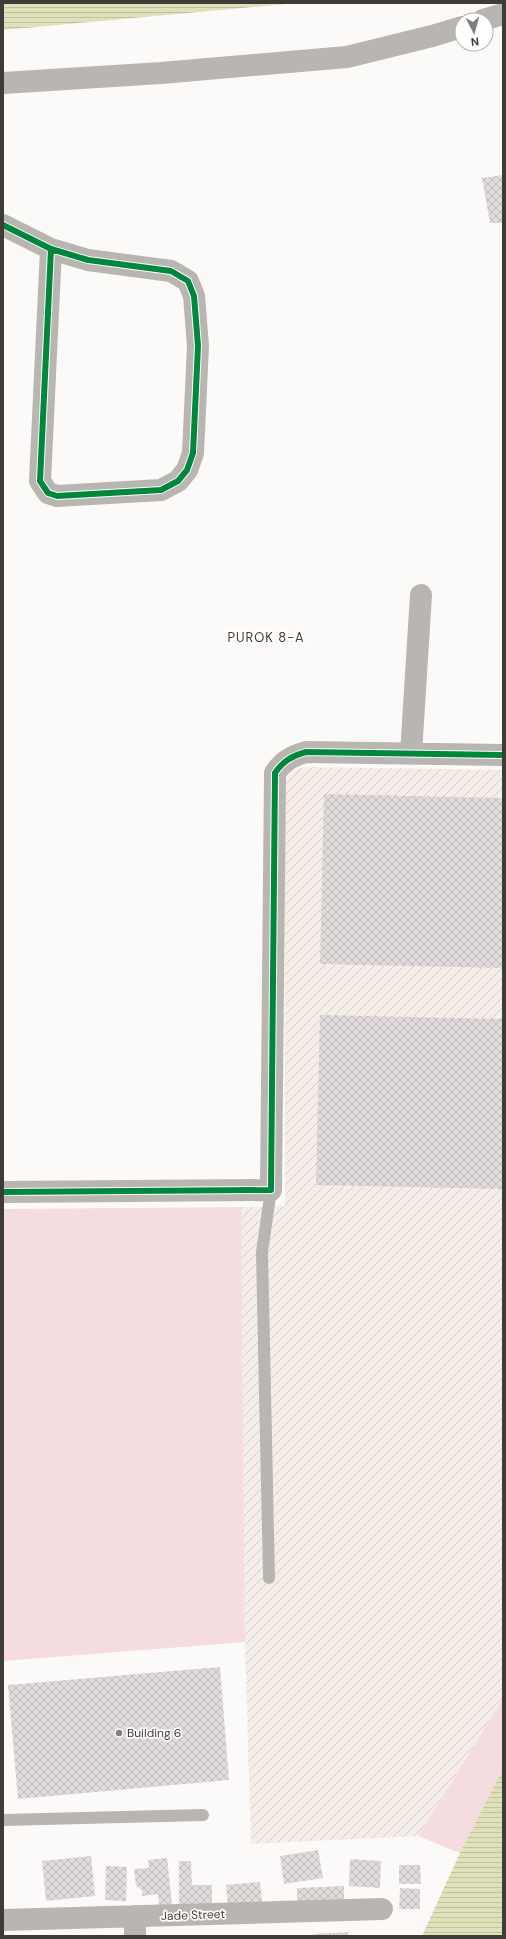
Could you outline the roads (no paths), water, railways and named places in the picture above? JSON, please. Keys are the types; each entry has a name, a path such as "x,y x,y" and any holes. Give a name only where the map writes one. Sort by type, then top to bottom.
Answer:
{"street":[{"path":"3,83 161,73 347,57 454,29"},
{"path":"3,225 51,249 88,260 170,271 188,281 194,296 198,346 193,453 187,470 178,481 161,490 58,496 48,493 40,481 51,249"},
{"path":"411,754 421,595"},
{"path":"3,1192 174,1192 271,1190 275,773 281,764 293,756 306,752 503,755"},
{"name":"Jade Street","path":"3,1925 135,1926 382,1909"}],"lane":[{"path":"269,1578 262,1252 271,1190"},
{"path":"3,1820 203,1815"}],"place":[{"name":"Building 6","path":"119,1733"}],"district":[{"name":"PUROK 8-A","path":"266,637"}]}
